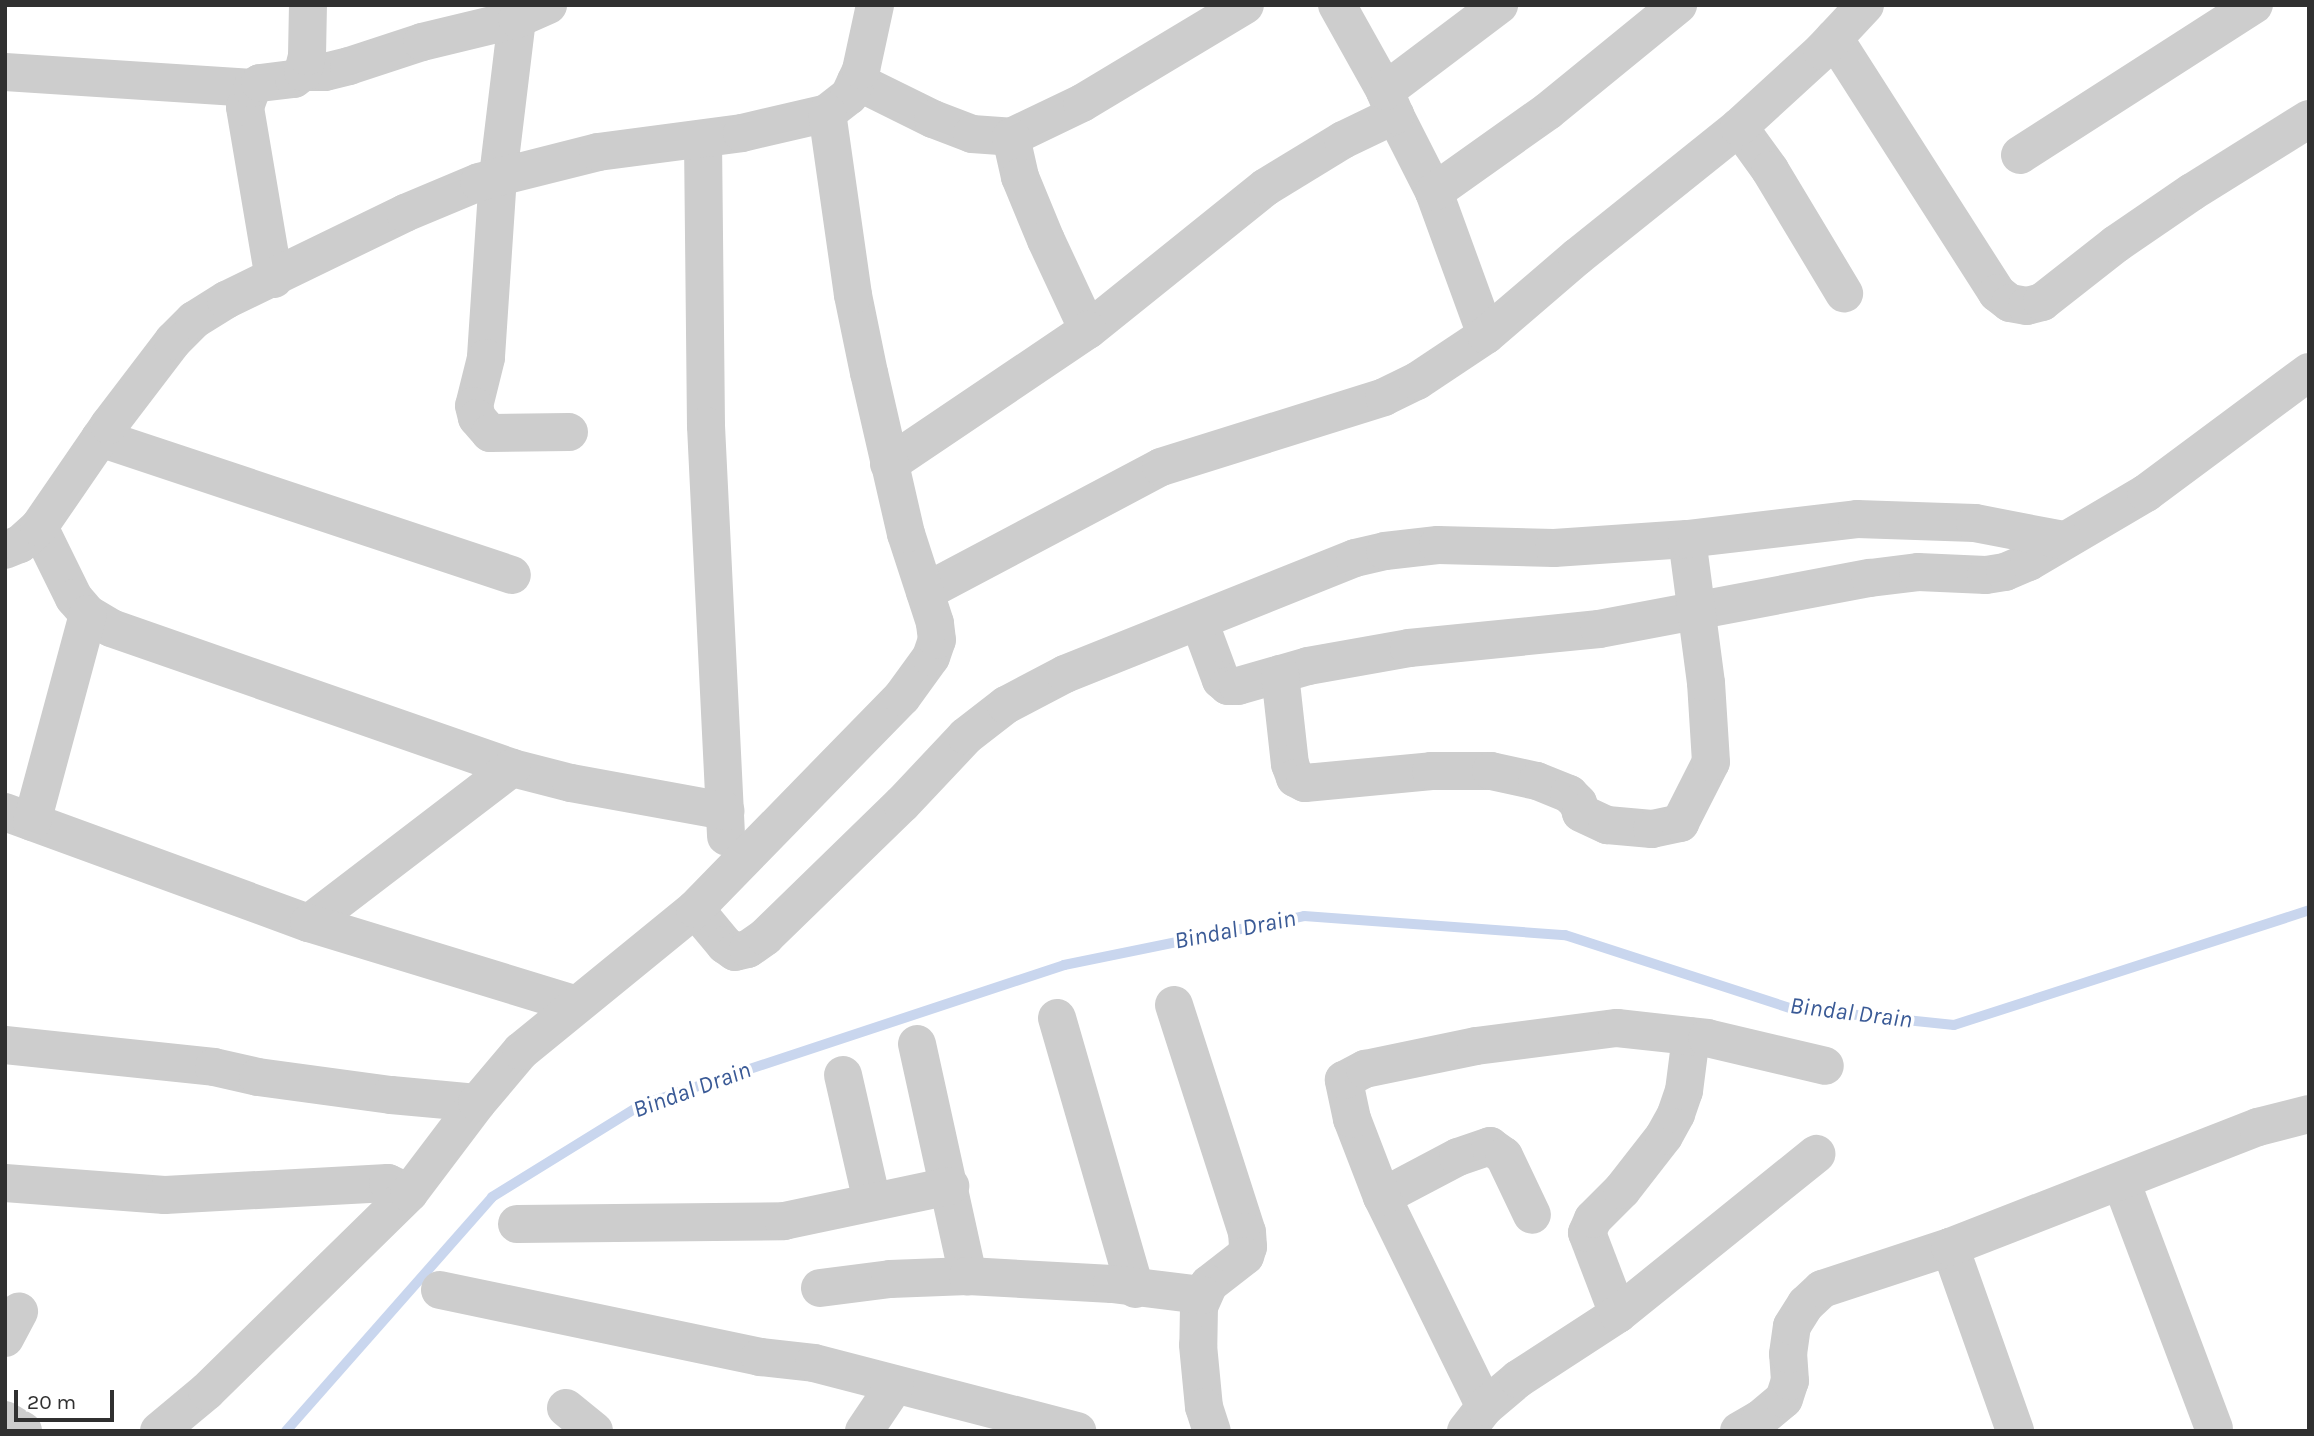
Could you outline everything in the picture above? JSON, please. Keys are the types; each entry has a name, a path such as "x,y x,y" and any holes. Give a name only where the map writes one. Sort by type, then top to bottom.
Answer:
{"street":[{"path":"303,72 307,56 308,5"},
{"path":"5,550 20,544 39,527 100,438 173,341 194,320 226,300 405,213 498,176 598,152 703,140 802,121 827,113 849,96 856,80 875,5"},
{"path":"856,80 933,119 962,130 1011,137 1082,103 1245,5"},
{"path":"1337,5 1434,192 1486,335"},
{"path":"888,464 1088,330 1266,187 1343,140 1390,103 1499,5"},
{"path":"1434,192 1548,111 1678,5"},
{"path":"925,592 1161,467 1384,397 1417,381 1486,335 1577,257 1739,127 1834,38 1865,5"},
{"path":"2020,155 2254,5"},
{"path":"5,72 252,88 260,83 294,79 303,72 325,72 349,66 422,42 533,12 498,176 486,358 474,406 477,418 490,433 499,435 569,432"},
{"path":"1834,38 1997,293 2010,303 2027,306 2042,302 2116,244 2181,199 2309,119"},
{"path":"252,88 245,107 274,279"},
{"path":"159,1431 207,1391 409,1193 477,1103 522,1051 695,909 727,873 799,804 902,697 921,673 937,640 935,623 888,464 853,295 827,113"},
{"path":"1739,127 1770,170 1844,293"},
{"path":"1011,137 1020,177 1088,330"},
{"path":"703,140 706,426 727,873"},
{"path":"1199,621 1221,680 1228,686 1238,686 1280,674 1409,648 1599,629 1894,575 1918,572 1986,575 2005,572 2029,562 2146,493 2309,372"},
{"path":"100,438 512,575"},
{"path":"695,909 724,945 735,952 748,949 765,937 986,718 1065,674 1296,579 1384,551 1438,545 1555,548 1687,539 1868,519 1985,524 2063,540"},
{"path":"39,527 75,598 88,614 111,628 512,768 570,783 725,811"},
{"path":"1280,674 1290,764 1295,778 1305,783 1431,771 1491,771 1537,781 1569,794 1578,803 1581,813 1607,825 1666,828 1680,823 1687,813 1711,762 1697,610 1687,539"},
{"path":"88,614 19,817 309,923 577,1005"},
{"path":"309,923 512,768"},
{"path":"1174,1005 1247,1232 1248,1247 1245,1256 1209,1283 1202,1295 1198,1345 1204,1407 1212,1431"},
{"path":"1057,1018 1135,1289"},
{"path":"1816,1154 1618,1314 1518,1379 1475,1419 1382,1197 1343,1087 1344,1080 1352,1074 1476,1046 1617,1028 1691,1036 1825,1066"},
{"path":"1618,1314 1587,1233 1592,1219 1647,1158 1676,1114 1684,1091 1691,1036"},
{"path":"917,1044 968,1276"},
{"path":"5,1045 214,1067 377,1093 477,1103"},
{"path":"843,1075 872,1202"},
{"path":"1739,1431 1760,1419 1784,1399 1790,1381 1788,1354 1792,1326 1806,1304 1822,1289 1950,1247 2258,1127 2307,1121"},
{"path":"1382,1197 1458,1157 1490,1146 1504,1156 1532,1215"},
{"path":"2121,1181 2214,1428"},
{"path":"5,1183 165,1195 388,1183 409,1193"},
{"path":"517,1224 783,1221 950,1186"},
{"path":"1950,1247 2015,1431"},
{"path":"820,1288 890,1279 968,1276 1112,1284 1135,1289 1202,1295"},
{"path":"440,1290 760,1357 814,1363 1077,1431"},
{"path":"864,1431 895,1385"},
{"path":"5,1420 23,1431"}],"waterway":[{"name":"Bindal Drain","path":"286,1431 492,1197 641,1105 1064,965 1304,916 1565,935 1790,1008 1954,1025 2309,910"}]}
